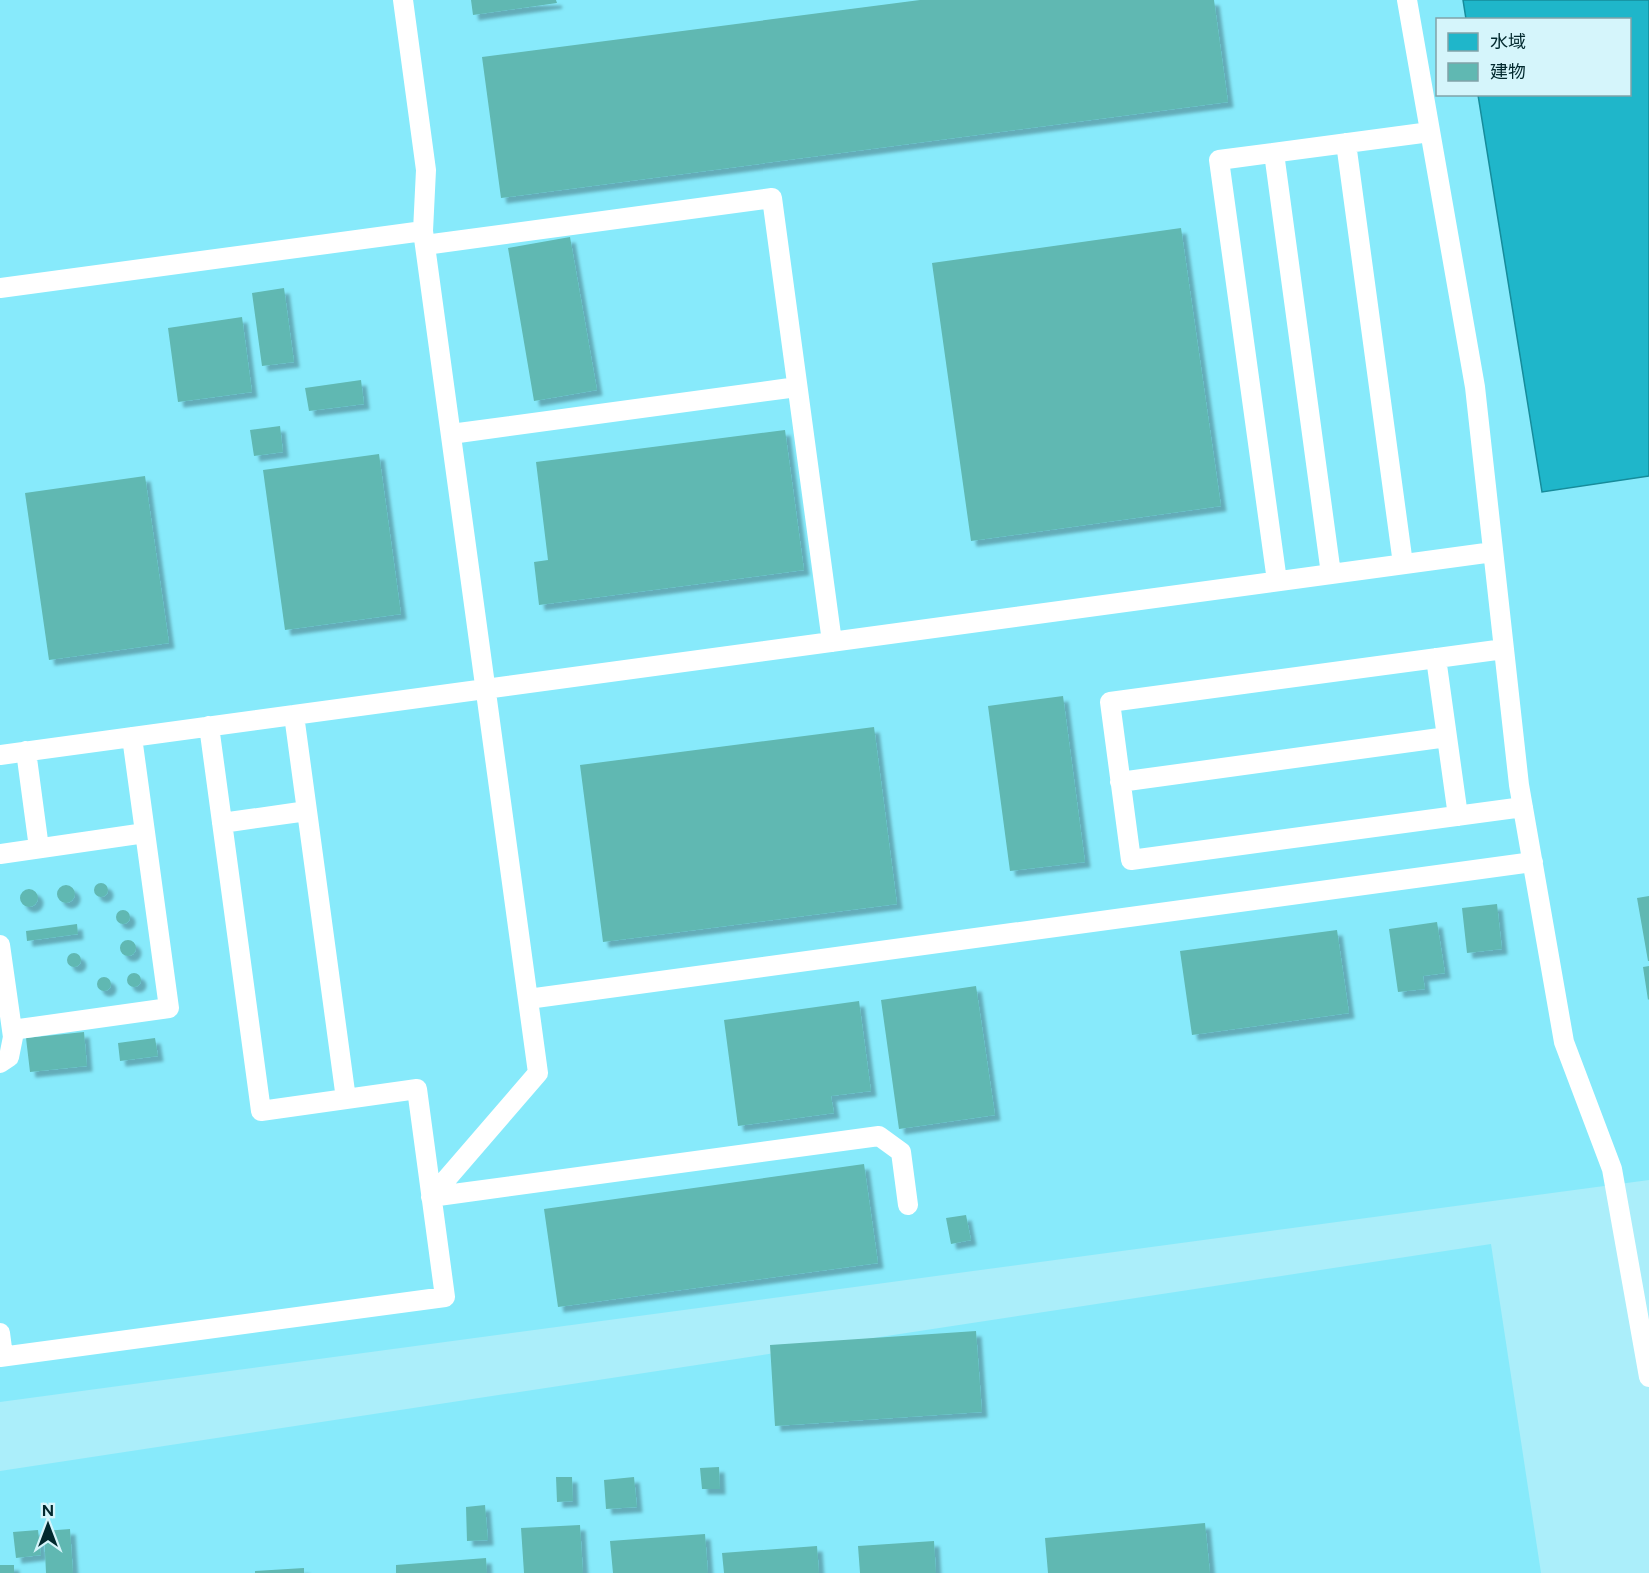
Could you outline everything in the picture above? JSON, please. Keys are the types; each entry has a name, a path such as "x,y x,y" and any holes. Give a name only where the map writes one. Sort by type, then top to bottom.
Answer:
{"lane":[{"path":"403,0 426,170 424,238 538,1073 431,1197"},
{"path":"1407,0 1475,387 1523,807 1564,1042 1612,1169 1649,1377"},
{"path":"1276,581 1220,160 1430,132"},
{"path":"1346,143 1403,564"},
{"path":"1274,153 1331,574"},
{"path":"0,288 772,198 832,642"},
{"path":"451,434 797,387"},
{"path":"0,755 1493,552"},
{"path":"1504,649 1110,702 1131,861 1523,807"},
{"path":"1436,658 1458,816"},
{"path":"294,715 346,1099"},
{"path":"0,1333 2,1357 445,1297 417,1089 261,1111 209,726"},
{"path":"12,1030 169,1008 132,737"},
{"path":"1120,782 1447,737"},
{"path":"26,751 39,848"},
{"path":"222,822 307,811"},
{"path":"0,854 145,833"},
{"path":"528,999 1533,862"},
{"path":"0,945 12,1030 11,1053 0,1064"},
{"path":"431,1197 879,1136 901,1152 908,1204"}],"shaded area":[{"path":"0,0 1463,0 1466,18 1436,18 1436,96 1478,96 1542,491 1649,476 1649,1180 0,1402"},
{"path":"1491,1244 1541,1573 0,1573 0,1471"}],"water":[{"path":"1463,0 1649,0 1649,476 1542,492 1478,96 1631,96 1631,18 1466,18"}],"building":[{"path":"471,0 556,0 557,3 473,15"},
{"path":"920,0 1214,0 1228,102 501,198 482,57"},
{"path":"1181,228 1221,506 971,541 932,263"},
{"path":"570,237 597,390 534,401 508,248"},
{"path":"284,288 294,362 262,366 252,293"},
{"path":"242,317 252,392 178,402 168,328"},
{"path":"361,380 364,404 309,411 305,388"},
{"path":"280,426 283,452 254,456 250,430"},
{"path":"785,430 804,570 539,605 534,562 548,560 536,462"},
{"path":"379,454 401,614 285,630 263,470"},
{"path":"145,476 169,643 49,660 25,493"},
{"path":"1063,696 1085,862 1010,871 988,706"},
{"path":"874,727 897,904 603,942 580,765"},
{"path":"101,883 106,885 108,890 106,895 101,897 96,895 94,890 96,885"},
{"path":"66,885 72,888 75,894 72,900 66,903 60,900 57,894 60,888"},
{"path":"29,889 35,892 38,898 35,904 29,907 23,904 20,898 23,892"},
{"path":"1649,896 1649,961 1648,961 1637,898"},
{"path":"1497,904 1502,949 1467,953 1462,908"},
{"path":"123,910 128,912 130,917 128,922 123,924 118,922 116,917 118,912"},
{"path":"1437,922 1445,973 1423,976 1425,989 1398,992 1389,929"},
{"path":"77,924 78,934 27,941 26,931"},
{"path":"1337,930 1349,1013 1192,1035 1180,951"},
{"path":"125,940 131,940 136,948 134,954 125,956 120,951 120,945"},
{"path":"71,953 77,953 81,960 77,967 71,967 67,963 67,957"},
{"path":"1649,966 1649,999 1648,1000 1643,967"},
{"path":"134,973 139,975 141,980 139,985 134,987 129,985 127,980 129,975"},
{"path":"104,977 109,979 111,984 109,989 104,991 99,989 97,984 99,979"},
{"path":"976,986 995,1115 899,1129 881,1000"},
{"path":"859,1001 871,1091 831,1096 834,1113 738,1126 724,1020"},
{"path":"84,1032 87,1066 30,1072 26,1038"},
{"path":"155,1038 158,1056 120,1061 118,1043"},
{"path":"864,1164 878,1263 558,1307 544,1209"},
{"path":"966,1215 971,1240 951,1244 946,1218"},
{"path":"976,1331 982,1412 775,1426 770,1345"},
{"path":"719,1467 720,1489 702,1489 700,1468"},
{"path":"556,1477 572,1477 573,1501 557,1502"},
{"path":"634,1477 637,1507 606,1509 604,1480"},
{"path":"485,1505 488,1540 467,1541 466,1507"},
{"path":"1205,1523 1210,1573 1048,1573 1045,1538"},
{"path":"580,1525 583,1573 524,1573 521,1528"},
{"path":"70,1529 73,1573 46,1573 44,1531"},
{"path":"38,1530 41,1555 16,1558 13,1532"},
{"path":"705,1534 708,1573 613,1573 610,1541"},
{"path":"934,1541 936,1573 860,1573 858,1546"},
{"path":"817,1546 819,1573 724,1573 722,1553"},
{"path":"486,1558 487,1573 396,1573 396,1565"},
{"path":"0,1565 14,1565 14,1573 0,1573"},
{"path":"304,1568 304,1573 255,1573 255,1571"}]}
